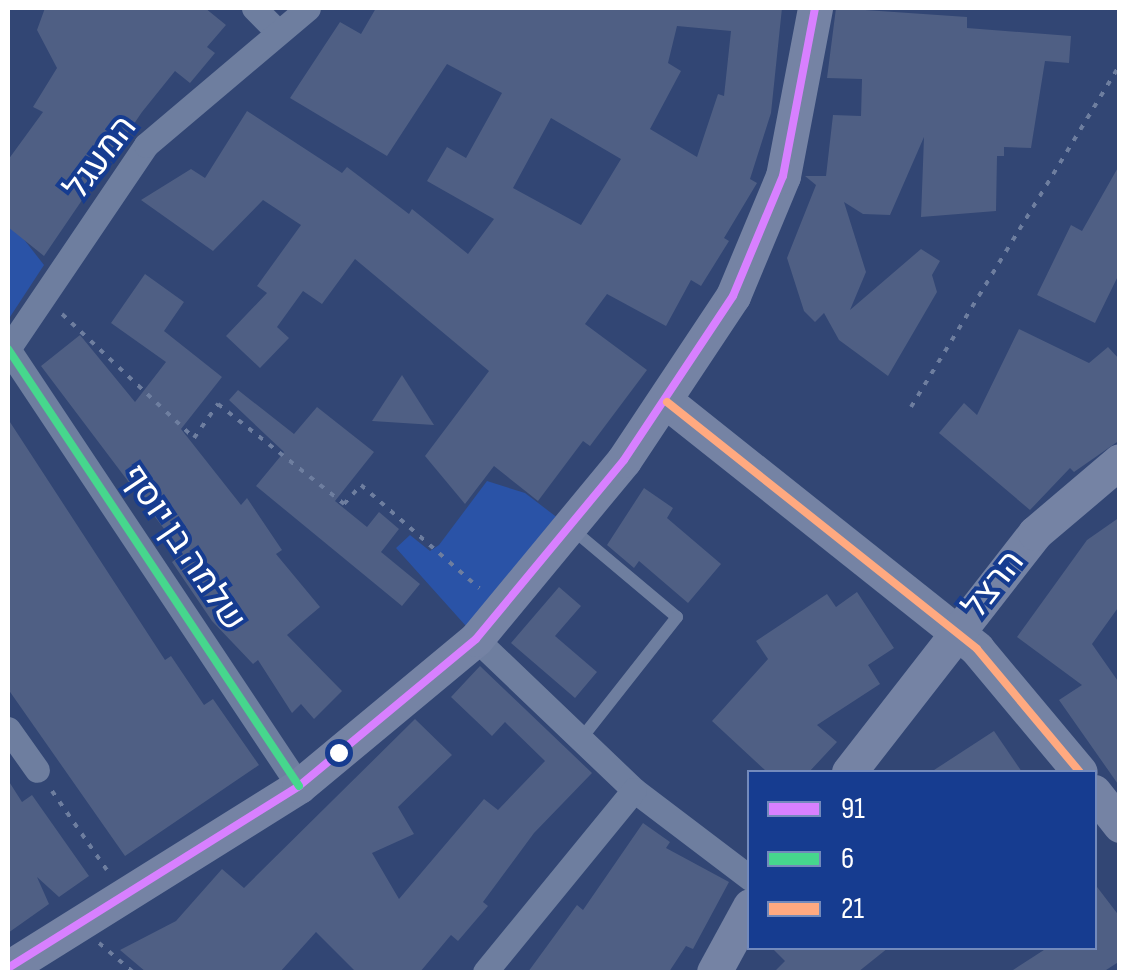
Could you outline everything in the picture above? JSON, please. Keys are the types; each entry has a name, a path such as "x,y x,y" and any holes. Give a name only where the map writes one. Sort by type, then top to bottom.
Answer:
{"street":[{"path":"254,8 276,31"},
{"name":"המעגל","path":"8,349 146,145 276,31 308,8"},
{"path":"8,968 80,928 300,786 476,639 672,395 733,296 783,176 815,8"},
{"name":"שלמה בן יוסף","path":"8,349 300,786"},
{"path":"672,395 766,478 991,663 1078,770"},
{"name":"הרצל","path":"851,770 1035,534 1120,462"},
{"path":"980,604 981,642 991,663"},
{"path":"476,639 634,790 747,876"},
{"path":"8,729 36,770"},
{"path":"484,972 634,790"},
{"path":"1097,796 1120,826"},
{"path":"714,972 747,912"}],"lane":[{"path":"569,526 677,618 581,739"}],"path":[{"path":"911,407 1120,64"},
{"path":"46,298 194,438 218,404 344,504 362,486 502,608"},
{"path":"36,770 127,898"},
{"path":"80,928 134,972"}],"shaded area":[{"path":"8,219 44,265 8,320"},
{"path":"487,481 525,493 567,525 474,635 396,548 410,535 430,551 439,545"}],"building":[{"path":"45,8 205,8 226,25 207,47 215,53 190,83 175,71 142,112 44,256 8,227 8,160 43,112 33,107 57,68 37,30"},
{"path":"376,8 782,8 771,113 750,179 757,183 724,238 729,241 701,286 691,280 666,326 607,294 585,324 647,370 590,446 583,441 538,501 494,466 465,504 425,456 489,371 355,259 322,304 303,291 277,327 289,338 260,368 226,336 267,293 257,286 301,225 263,200 213,251 141,200 191,169 205,178 247,111 342,173 347,167 409,214 412,209 468,254 494,219 427,181 447,147 466,158 502,93 447,64 387,156 290,98 340,22 361,34","holes":["677,26 731,31 724,96 718,94 697,157 650,129 681,71 668,63","551,118 621,159 581,225 513,188"]},
{"path":"836,8 967,17 967,28 1071,36 1069,63 1045,61 1031,148 1004,147 1004,156 997,156 996,211 921,217 924,137 890,215 863,214 844,202 866,272 850,310 921,249 940,261 932,275 937,292 888,376 839,340 824,313 815,322 804,311 787,258 816,185 805,176 826,176 833,115 861,116 862,79 827,78"},
{"path":"1120,164 1120,272 1095,323 1037,295 1071,225 1082,231"},
{"path":"145,274 184,302 164,331 222,377 181,429 241,505 247,498 282,550 276,554 320,607 287,635 342,691 314,719 301,704 292,713 258,660 253,664 212,621 172,562 183,554 41,366 80,335 135,402 166,362 111,323"},
{"path":"1019,329 1089,363 1108,347 1120,360 1120,440 1074,472 1070,468 1030,510 939,433 964,403 977,415"},
{"path":"402,375 434,425 372,421"},
{"path":"238,390 294,434 317,407 374,452 335,501 367,527 379,512 399,529 381,552 420,584 402,606 256,486 284,452 229,400"},
{"path":"8,419 165,660 171,656 204,705 213,699 259,765 125,856 8,689"},
{"path":"644,488 673,508 667,518 721,564 688,603 639,561 634,568 607,545"},
{"path":"1120,517 1120,605 1092,644 1120,684 1120,787 1059,700 1082,685 1017,637 1087,540"},
{"path":"559,587 581,606 555,636 597,672 575,698 511,643"},
{"path":"857,592 894,648 868,665 880,684 817,725 837,742 811,770 765,770 712,721 768,659 756,641 827,594 836,607"},
{"path":"480,666 592,773 534,833 483,902 488,906 458,941 451,935 420,972 356,972 316,932 280,972 146,972 120,950 176,921 222,869 244,888 415,719 452,755 398,807 414,834 372,853 399,899 484,799 498,810 545,761 505,722 492,736 451,697"},
{"path":"994,731 1021,770 934,770"},
{"path":"8,780 22,802 32,795 89,876 59,897 37,877 49,904 8,933"},
{"path":"643,823 670,842 666,848 729,882 693,949 686,946 669,972 528,972 577,905 583,910"},
{"path":"1097,887 1120,917 1120,961 1103,972 1010,972 1044,950 1097,950"},
{"path":"774,950 886,950 858,972 774,972 785,961"}],"transit line":[{"name":"91","path":"8,968 299,786 476,639 624,460 733,296 783,176 815,8"},
{"name":"6","path":"8,349 299,786"},
{"name":"21","path":"667,402 977,649 1078,770"}]}
